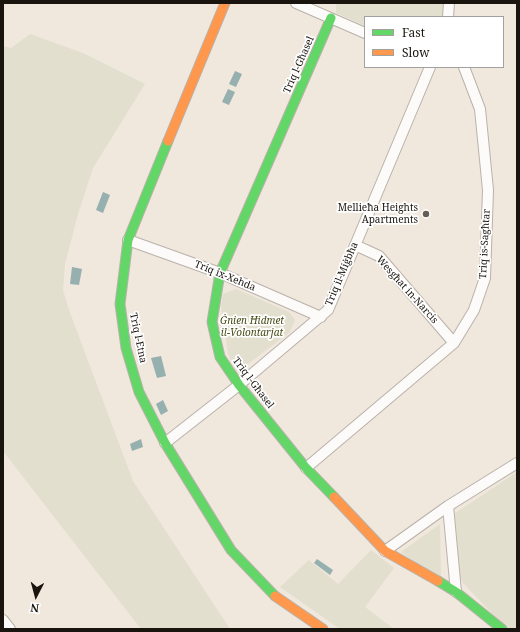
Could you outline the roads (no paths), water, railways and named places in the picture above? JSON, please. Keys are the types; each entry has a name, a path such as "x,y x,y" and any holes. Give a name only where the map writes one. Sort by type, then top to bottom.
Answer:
{"street":[{"name":"Triq l-Etna","path":"225,3 128,240 120,304 126,348 139,392 165,443 231,550 277,598 323,629"},
{"path":"296,3 364,33"},
{"path":"448,16 449,3"},
{"name":"Triq l-Għasel","path":"331,18 220,273 212,322 220,357 239,385 306,468 385,551 456,592 502,629"},
{"name":"Triq il-Miġbħa","path":"165,443 239,385 328,310 430,68"},
{"name":"Triq is-Sagħtar","path":"306,468 454,343 474,310 485,278 488,190 480,109 464,68"},
{"name":"Triq ix-Xehda","path":"128,240 220,273 320,317"},
{"name":"Wesgħat in-Narcis","path":"354,245 379,256 454,343"},
{"path":"385,551 448,506 517,463"},
{"path":"448,506 456,592"},
{"path":"3,620 10,629"}],"water":[{"path":"235,71 242,74 236,87 229,84"},
{"path":"228,89 235,92 229,105 222,102"},
{"path":"103,192 110,195 103,213 96,210"},
{"path":"72,267 82,269 79,285 70,284"},
{"path":"161,356 166,376 157,378 151,358"},
{"path":"163,400 168,411 161,415 156,404"},
{"path":"141,439 143,447 132,451 130,444"},
{"path":"317,559 333,570 330,575 314,563"}],"place":[{"name":"Mellieħa Heights Apartments","path":"426,214"}],"park label":[{"name":"Ġnien Ħidmet il-Volontarjat","path":"252,326"}]}
